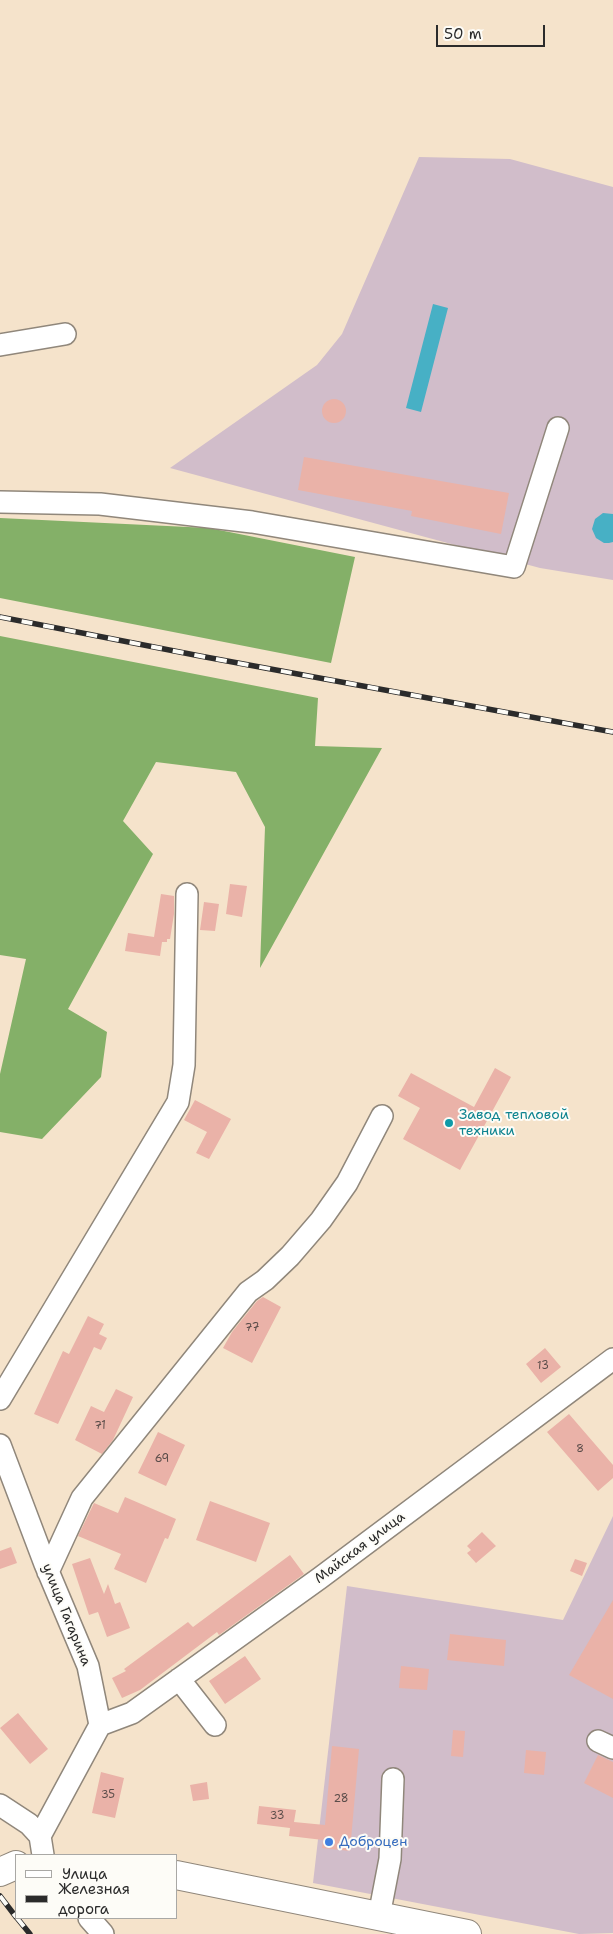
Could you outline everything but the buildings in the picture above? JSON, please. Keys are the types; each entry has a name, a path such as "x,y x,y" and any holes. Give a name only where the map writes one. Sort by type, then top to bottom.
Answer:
{"main road":[{"path":"0,1872 15,1865"},
{"path":"178,1875 466,1934"}],"street":[{"path":"0,345 64,334"},
{"path":"0,502 100,504 252,522 514,567 558,428"},
{"path":"0,1399 178,1102 184,1065 187,894"},
{"path":"48,1572 82,1498 248,1292 265,1280 290,1256 320,1220 347,1183 382,1116"},
{"name":"Майская улица","path":"100,1725 132,1714 320,1578 613,1359"},
{"name":"улица Гагарина","path":"0,1445 48,1572 88,1666 100,1725"},
{"path":"179,1679 215,1724"},
{"path":"42,1846 100,1725"},
{"path":"379,1916 390,1858 393,1779"},
{"path":"0,1805 29,1824 42,1846"},
{"path":"90,1919 103,1934"}],"shaded area":[{"path":"419,157 510,159 613,187 613,580 540,568 170,468 317,365 342,334"},
{"path":"613,1516 613,1933 579,1934 313,1883 347,1586 563,1620"}],"green space":[{"path":"0,518 209,528 355,557 331,663 0,598"},
{"path":"0,636 318,698 315,746 382,748 260,968 265,827 236,772 156,762 123,821 153,854 68,1009 107,1032 101,1077 42,1139 0,1132 0,1074 26,959 0,955"}],"water":[{"path":"433,304 448,308 421,412 406,408"},
{"path":"603,513 613,514 613,542 604,543 596,538 592,529 595,519"}],"railway":[{"path":"0,617 613,732"},
{"path":"0,1896 15,1916"},
{"path":"18,1919 30,1934"}],"place":[{"name":"Завод тепловой техники","path":"449,1123"},
{"name":"Доброцен","path":"329,1842"}]}
